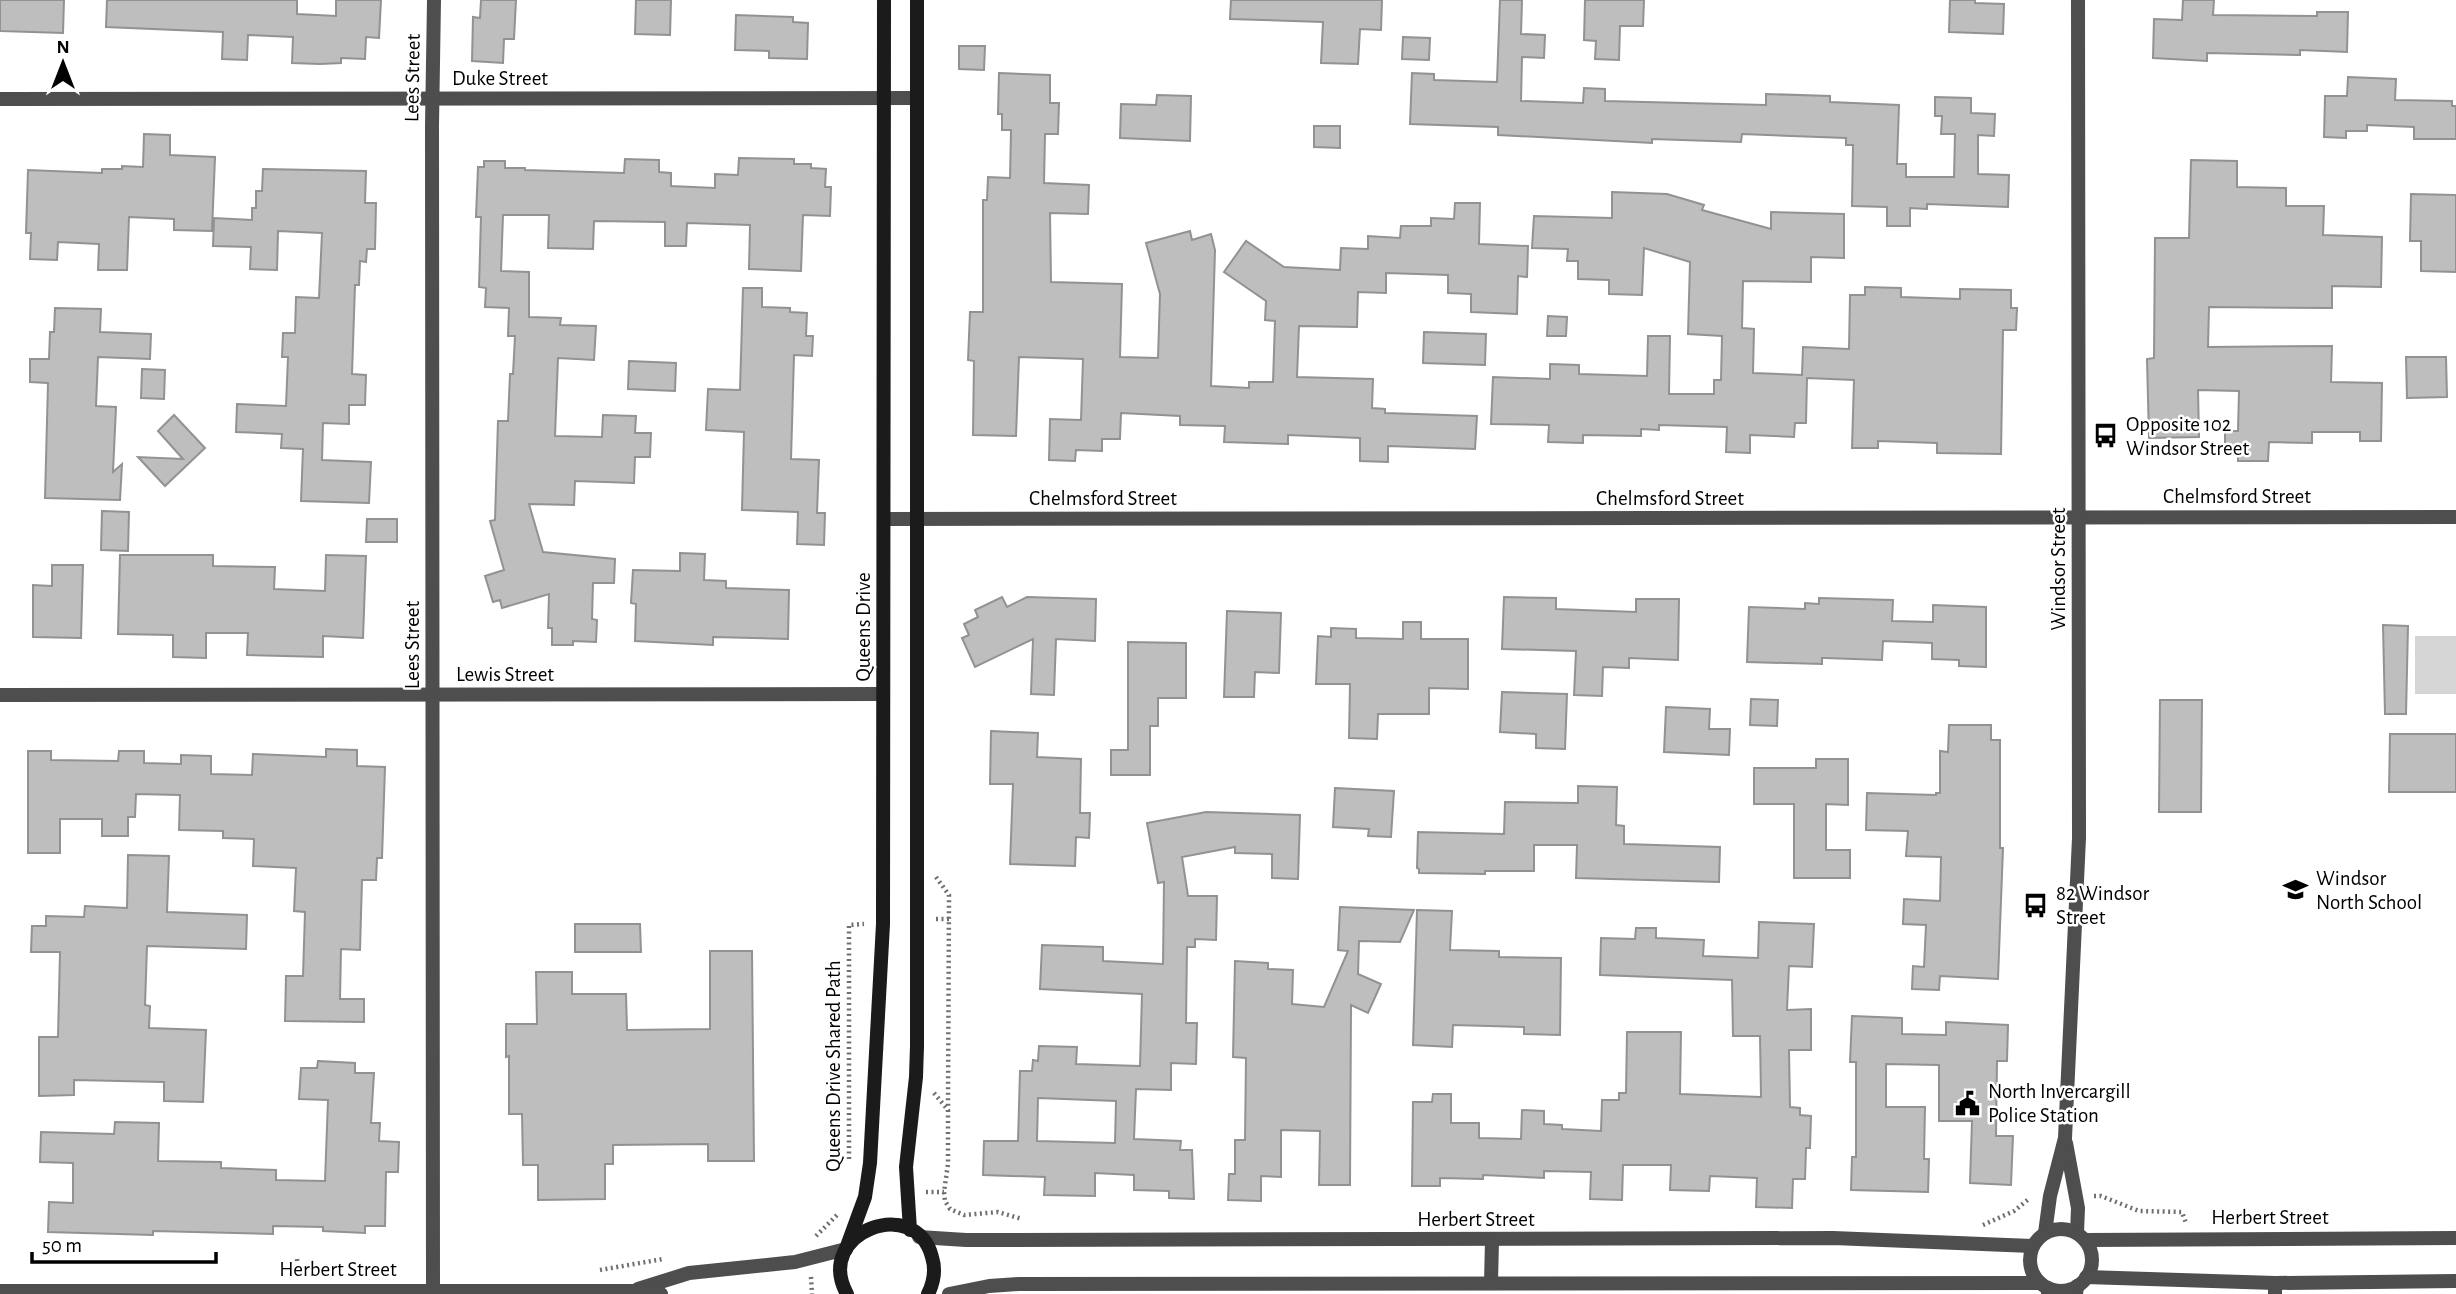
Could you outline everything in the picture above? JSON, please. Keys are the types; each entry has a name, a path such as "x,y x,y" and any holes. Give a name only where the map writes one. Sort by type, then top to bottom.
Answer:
{"main road":[{"name":"Queens Drive","path":"846,1249 866,1192 874,1114 883,924 884,0"},
{"path":"918,0 917,1046 906,1167 915,1233 931,1252 934,1264 934,1276 928,1294"},
{"name":"Herbert Street","path":"846,1249 855,1237 867,1229 881,1225 896,1225 915,1233"},
{"path":"846,1249 841,1269 847,1294"}],"street":[{"name":"Lees Street","path":"433,1290 434,0"},
{"name":"Windsor Street","path":"2045,1233 2050,1196 2065,1138 2079,838 2078,0"},
{"name":"Duke Street","path":"0,99 917,98"},
{"name":"Chelmsford Street","path":"884,519 2456,517"},
{"name":"Lewis Street","path":"0,695 883,694"},
{"name":"Windsor Street","path":"2065,1138 2081,1237 2092,1259 2080,1286"},
{"path":"2045,1288 2030,1266 2032,1247 2045,1233 2064,1229 2081,1237"},
{"name":"Herbert Street","path":"915,1233 965,1240 1833,1238 2032,1247"},
{"name":"Herbert Street","path":"2081,1237 2456,1238"},
{"path":"1491,1283 1492,1240"},
{"name":"Herbert Street","path":"633,1291 689,1273 795,1262 846,1249"},
{"path":"949,1294 989,1286 1019,1284 1491,1283 2045,1288 2063,1291 2080,1286 2276,1288 2456,1281"},
{"name":"Herbert Street","path":"0,1291 433,1290 633,1291 661,1294"}],"path":[{"path":"943,886 949,895 948,1164 945,1200 950,1209 957,1213 998,1212 1015,1217"},
{"path":"936,919 949,919"},
{"name":"Queens Drive Shared Path","path":"848,1169 849,925 864,924"},
{"path":"934,1094 948,1110"},
{"path":"925,1192 944,1192"},
{"path":"1970,1226 1983,1225 2014,1211 2031,1196 2036,1196"},
{"path":"2087,1196 2101,1196 2139,1211 2182,1212 2186,1223"},
{"name":"Queens Drive Shared Path","path":"808,1242 824,1229 837,1214 842,1203"},
{"path":"297,1259 298,1270"},
{"path":"632,1264 667,1259"}],"shaded area":[{"path":"2415,636 2456,636 2456,694 2415,694"}],"building":[{"path":"0,0 64,0 63,33 0,31"},
{"path":"107,0 297,0 297,14 336,16 336,0 381,0 379,38 366,37 365,59 341,58 341,63 320,64 292,63 293,37 248,35 247,60 222,59 223,32 106,27"},
{"path":"481,0 516,0 514,39 504,39 503,63 472,61 473,17 480,18"},
{"path":"636,0 671,0 670,35 635,34"},
{"path":"1231,0 1382,0 1381,30 1360,29 1358,64 1321,63 1323,22 1230,19"},
{"path":"1500,0 1522,0 1521,34 1545,35 1544,58 1522,57 1521,101 1583,103 1584,88 1605,89 1605,101 1766,105 1766,94 1830,96 1830,102 1899,105 1897,164 1906,164 1906,177 1954,177 1955,134 1941,134 1942,116 1935,116 1935,97 1971,98 1971,113 1995,114 1994,136 1978,135 1978,174 2009,175 2008,207 1927,204 1927,209 1910,208 1910,226 1887,226 1887,207 1852,206 1853,145 1846,145 1846,138 1742,134 1741,142 1652,139 1652,143 1498,135 1498,127 1410,124 1412,73 1434,74 1434,80 1497,82"},
{"path":"1585,0 1644,0 1643,26 1620,26 1619,60 1595,59 1596,41 1584,40"},
{"path":"1950,0 2004,4 2003,34 1949,32"},
{"path":"2183,0 2214,0 2213,15 2317,16 2317,12 2348,12 2347,52 2300,50 2300,55 2207,53 2207,61 2153,58 2154,19 2182,20"},
{"path":"736,15 793,17 793,22 808,23 807,59 769,58 769,51 735,50"},
{"path":"1403,37 1430,38 1429,60 1402,59"},
{"path":"959,46 985,46 984,70 959,69"},
{"path":"999,73 1050,75 1050,103 1059,103 1058,134 1045,134 1044,183 1089,185 1088,214 1050,213 1051,282 1122,284 1120,357 1158,358 1160,294 1146,243 1190,231 1192,240 1211,234 1215,250 1211,386 1249,388 1249,382 1273,382 1275,321 1265,320 1266,301 1224,272 1246,241 1284,267 1340,270 1341,248 1368,249 1368,236 1400,238 1401,226 1431,226 1431,218 1454,219 1455,203 1480,203 1479,244 1528,246 1527,277 1518,276 1517,314 1471,312 1471,294 1448,293 1448,275 1386,273 1386,293 1358,292 1357,327 1299,326 1297,377 1373,379 1372,408 1385,409 1385,413 1477,416 1475,449 1388,446 1388,462 1360,461 1360,438 1288,435 1288,444 1224,442 1225,426 1180,425 1180,416 1121,413 1120,439 1102,439 1102,451 1076,450 1075,461 1049,460 1050,419 1081,420 1083,359 1019,357 1016,436 973,435 974,361 968,360 970,312 983,312 983,200 987,200 988,177 1010,178 1011,130 1002,130 1002,114 998,114"},
{"path":"2348,77 2396,79 2395,100 2452,101 2452,106 2456,106 2456,139 2414,139 2414,127 2367,125 2367,131 2346,131 2346,138 2324,137 2325,96 2347,96"},
{"path":"1157,95 1191,96 1190,141 1120,138 1121,104 1156,105"},
{"path":"1314,126 1340,126 1340,148 1314,147"},
{"path":"144,134 170,135 170,155 215,157 212,231 174,230 174,219 129,217 127,270 98,270 99,244 58,242 57,260 30,259 31,233 26,233 28,170 102,173 102,169 122,169 122,166 143,167"},
{"path":"739,158 794,159 794,164 811,164 811,168 826,169 825,187 831,187 830,216 803,215 801,271 749,269 750,225 687,223 686,246 665,246 665,222 594,221 593,249 548,248 549,215 503,215 501,271 529,272 529,317 561,318 560,325 596,326 594,360 558,358 555,436 602,437 603,415 636,416 635,433 651,433 650,457 635,457 634,483 575,481 574,505 529,504 543,552 615,559 614,583 593,583 592,619 597,620 596,642 573,641 573,645 552,645 552,628 548,628 549,594 502,608 500,600 493,602 485,576 504,570 490,521 495,520 498,421 508,421 515,336 508,336 509,308 485,307 486,288 479,287 481,217 476,217 478,167 484,167 484,161 505,161 505,168 624,173 625,159 659,160 659,172 671,173 671,186 715,188 715,174 738,175"},
{"path":"2191,160 2237,161 2237,187 2286,188 2286,206 2324,206 2323,235 2382,237 2381,287 2332,286 2332,308 2209,307 2208,347 2332,346 2331,382 2382,383 2381,441 2360,441 2360,432 2312,432 2312,443 2269,442 2268,461 2238,461 2238,455 2225,455 2225,431 2238,431 2239,391 2198,390 2199,437 2149,438 2147,359 2154,358 2155,238 2189,238"},
{"path":"263,169 366,171 365,203 376,203 375,249 367,249 366,262 360,261 359,285 355,285 352,374 366,375 365,405 349,405 349,424 323,423 322,460 371,462 369,503 301,501 303,449 281,448 282,434 236,432 237,404 286,406 288,357 282,357 283,333 295,333 296,297 319,298 322,233 278,231 277,270 250,269 251,247 213,246 214,218 252,220 252,208 256,208 256,191 262,191"},
{"path":"1612,192 1667,194 1704,205 1702,210 1771,229 1771,212 1844,214 1844,258 1811,257 1811,282 1743,281 1742,328 1754,329 1753,373 1802,375 1803,347 1849,349 1850,295 1865,295 1865,287 1901,288 1901,297 1960,299 1960,289 2011,290 2011,308 2017,308 2016,330 2003,330 2001,454 1937,453 1937,443 1878,441 1878,448 1852,448 1854,380 1807,378 1806,423 1795,423 1794,437 1750,435 1750,453 1726,452 1727,427 1659,425 1659,430 1641,429 1641,436 1583,435 1583,443 1548,442 1549,425 1491,424 1493,377 1550,379 1550,364 1579,365 1579,374 1647,376 1648,336 1670,336 1669,394 1714,394 1714,380 1721,380 1722,336 1688,334 1690,262 1644,248 1642,295 1609,294 1609,280 1578,279 1578,261 1567,261 1568,249 1532,248 1534,216 1612,218"},
{"path":"2411,194 2456,195 2456,272 2421,271 2421,241 2410,241"},
{"path":"743,288 762,288 762,307 790,308 790,312 807,313 806,336 813,336 812,356 794,355 791,459 819,460 817,513 825,513 824,545 797,544 798,512 742,510 744,432 706,430 708,389 740,390"},
{"path":"55,308 101,309 100,332 151,334 150,359 98,357 96,406 116,407 113,472 122,464 120,500 45,498 48,383 30,382 30,359 49,359 50,332 54,332"},
{"path":"1548,316 1567,317 1566,336 1547,336"},
{"path":"1424,332 1486,334 1485,365 1423,363"},
{"path":"2406,357 2446,357 2447,397 2407,398"},
{"path":"629,361 676,363 675,391 628,389"},
{"path":"142,369 165,370 164,399 141,398"},
{"path":"174,415 205,448 165,486 138,457 183,459 158,431"},
{"path":"102,511 129,512 128,551 101,550"},
{"path":"367,519 397,519 397,542 366,542"},
{"path":"680,553 705,554 704,580 726,581 726,588 789,590 788,639 713,637 713,645 635,641 636,604 631,603 633,570 680,571"},
{"path":"120,555 213,555 213,566 275,567 274,589 325,591 326,555 366,556 363,638 323,636 323,657 247,655 248,633 206,633 206,658 173,657 173,635 118,634"},
{"path":"52,565 83,565 81,638 33,637 33,585 52,586"},
{"path":"1002,597 1007,607 1027,597 1096,599 1095,641 1056,639 1054,695 1031,694 1033,639 975,667 962,638 969,635 964,624 978,617 975,610"},
{"path":"1504,597 1556,598 1556,609 1636,612 1636,599 1679,599 1678,660 1629,658 1629,668 1603,667 1602,696 1574,695 1576,651 1502,649"},
{"path":"1819,598 1893,600 1892,621 1933,622 1933,605 1986,607 1986,667 1959,666 1959,660 1932,659 1932,643 1883,641 1882,660 1822,658 1822,664 1747,662 1749,607 1805,609 1805,603 1819,604"},
{"path":"1227,611 1281,613 1279,673 1255,672 1254,697 1224,697"},
{"path":"1403,622 1421,622 1421,639 1468,639 1468,689 1429,688 1429,714 1378,714 1377,739 1349,738 1350,684 1316,684 1318,636 1331,637 1331,628 1356,629 1356,638 1403,639"},
{"path":"2383,625 2408,626 2406,714 2385,714"},
{"path":"1128,642 1186,643 1186,698 1158,698 1158,726 1150,726 1150,775 1111,775 1111,750 1128,750"},
{"path":"1502,692 1567,694 1565,749 1536,748 1536,734 1500,732"},
{"path":"1751,699 1778,700 1777,726 1750,725"},
{"path":"2160,700 2202,700 2201,812 2159,812"},
{"path":"1666,707 1710,709 1709,729 1730,729 1729,755 1664,752"},
{"path":"1949,725 1991,725 1991,740 2000,740 2000,848 2003,848 1998,979 1940,976 1939,990 1912,989 1913,966 1924,967 1926,925 1903,924 1904,899 1940,901 1941,857 1906,856 1908,831 1866,830 1867,793 1940,793 1940,751 1948,752"},
{"path":"991,731 1038,733 1037,757 1081,759 1080,813 1090,813 1089,838 1076,837 1075,866 1010,864 1013,784 990,784"},
{"path":"2390,734 2456,734 2456,792 2389,792"},
{"path":"326,749 357,750 357,766 385,767 382,858 377,858 376,880 362,880 360,950 341,949 340,999 364,999 364,1022 285,1021 286,976 303,976 305,912 294,911 296,868 253,866 254,839 223,838 223,831 179,830 180,795 136,794 135,817 128,817 128,836 102,836 102,819 60,819 60,853 28,853 28,751 51,751 51,760 118,761 119,751 144,751 144,763 181,764 181,755 211,756 211,774 252,775 253,754 326,757"},
{"path":"1816,759 1848,759 1848,805 1826,804 1826,850 1850,850 1850,878 1794,878 1794,804 1754,804 1754,768 1816,768"},
{"path":"1578,786 1617,787 1616,825 1624,826 1624,844 1720,847 1719,882 1576,878 1577,845 1534,845 1534,871 1485,871 1485,874 1419,873 1418,832 1504,834 1505,802 1578,803"},
{"path":"1335,788 1394,791 1391,837 1368,836 1369,829 1333,827"},
{"path":"1206,812 1300,815 1298,879 1272,878 1272,854 1235,853 1235,847 1182,857 1188,896 1217,896 1216,940 1195,939 1195,947 1187,947 1186,1023 1197,1023 1196,1064 1171,1063 1171,1090 1136,1089 1134,1139 1181,1141 1180,1150 1192,1150 1194,1199 1169,1198 1169,1191 1134,1190 1134,1175 1095,1173 1095,1196 1044,1195 1045,1177 983,1175 984,1141 1018,1141 1020,1071 1032,1071 1033,1060 1038,1061 1039,1046 1077,1047 1076,1064 1140,1066 1142,994 1040,989 1042,945 1103,947 1103,961 1163,964 1164,882 1158,883 1147,823","holes":["1038,1098 1116,1101 1115,1143 1037,1141"]},
{"path":"128,855 169,856 167,912 247,915 246,949 147,946 145,1005 150,1006 149,1028 206,1030 203,1102 164,1101 164,1082 74,1080 74,1095 39,1096 39,1037 58,1037 60,952 31,952 32,926 46,926 46,916 84,917 85,906 127,908"},
{"path":"1340,907 1414,910 1400,942 1359,941 1358,974 1381,984 1368,1013 1351,1005 1350,1185 1319,1185 1320,1131 1281,1130 1281,1177 1261,1176 1261,1201 1228,1200 1229,1174 1235,1174 1235,1140 1245,1140 1246,1058 1233,1057 1235,961 1268,963 1268,969 1293,970 1292,1004 1324,1007 1348,951 1338,950"},
{"path":"1417,910 1452,911 1450,950 1499,951 1499,957 1561,958 1560,1035 1524,1034 1524,1027 1453,1025 1452,1047 1413,1045"},
{"path":"1759,922 1814,924 1812,967 1789,966 1787,1010 1811,1009 1811,1050 1789,1050 1790,1107 1800,1108 1800,1115 1811,1116 1805,1179 1793,1179 1792,1208 1756,1207 1757,1178 1710,1176 1709,1191 1670,1190 1671,1165 1623,1165 1622,1200 1590,1199 1591,1172 1544,1171 1544,1178 1483,1175 1483,1179 1440,1178 1440,1186 1412,1186 1413,1102 1432,1102 1433,1094 1451,1094 1451,1123 1479,1123 1479,1138 1521,1139 1522,1110 1544,1111 1544,1124 1562,1125 1562,1129 1601,1131 1602,1100 1619,1100 1619,1093 1626,1093 1627,1032 1681,1032 1680,1094 1761,1097 1760,1036 1733,1036 1732,980 1600,975 1601,938 1635,939 1636,928 1656,928 1656,938 1704,940 1703,956 1758,958"},
{"path":"575,924 640,924 641,952 575,952"},
{"path":"710,951 752,951 754,1161 708,1161 708,1144 613,1145 613,1164 605,1164 605,1199 538,1200 538,1165 523,1165 522,1114 509,1114 509,1056 506,1057 506,1024 537,1024 536,972 572,972 572,994 626,994 627,1030 710,1029"},
{"path":"1852,1016 1902,1018 1902,1034 1946,1035 1946,1022 2008,1025 2007,1061 1997,1061 1996,1136 2013,1136 2011,1185 1970,1183 1972,1121 1939,1121 1939,1065 1886,1064 1886,1107 1925,1107 1924,1159 1929,1159 1928,1192 1851,1190 1852,1157 1856,1157 1856,1062 1850,1062"},
{"path":"318,1061 355,1063 355,1073 374,1073 371,1123 380,1123 379,1141 399,1142 398,1172 386,1172 385,1226 365,1226 365,1233 323,1231 323,1227 273,1226 273,1234 48,1232 49,1202 73,1203 73,1163 40,1162 41,1132 114,1134 115,1122 159,1123 158,1161 221,1162 221,1168 276,1170 276,1180 325,1181 328,1100 299,1099 301,1068 317,1068"}],"place":[{"name":"Opposite 102 Windsor Street","path":"2106,436"},
{"name":"Windsor North School","path":"2296,890"},
{"name":"82 Windsor Street","path":"2036,905"},
{"name":"North Invercargill Police Station","path":"1968,1103"}]}
